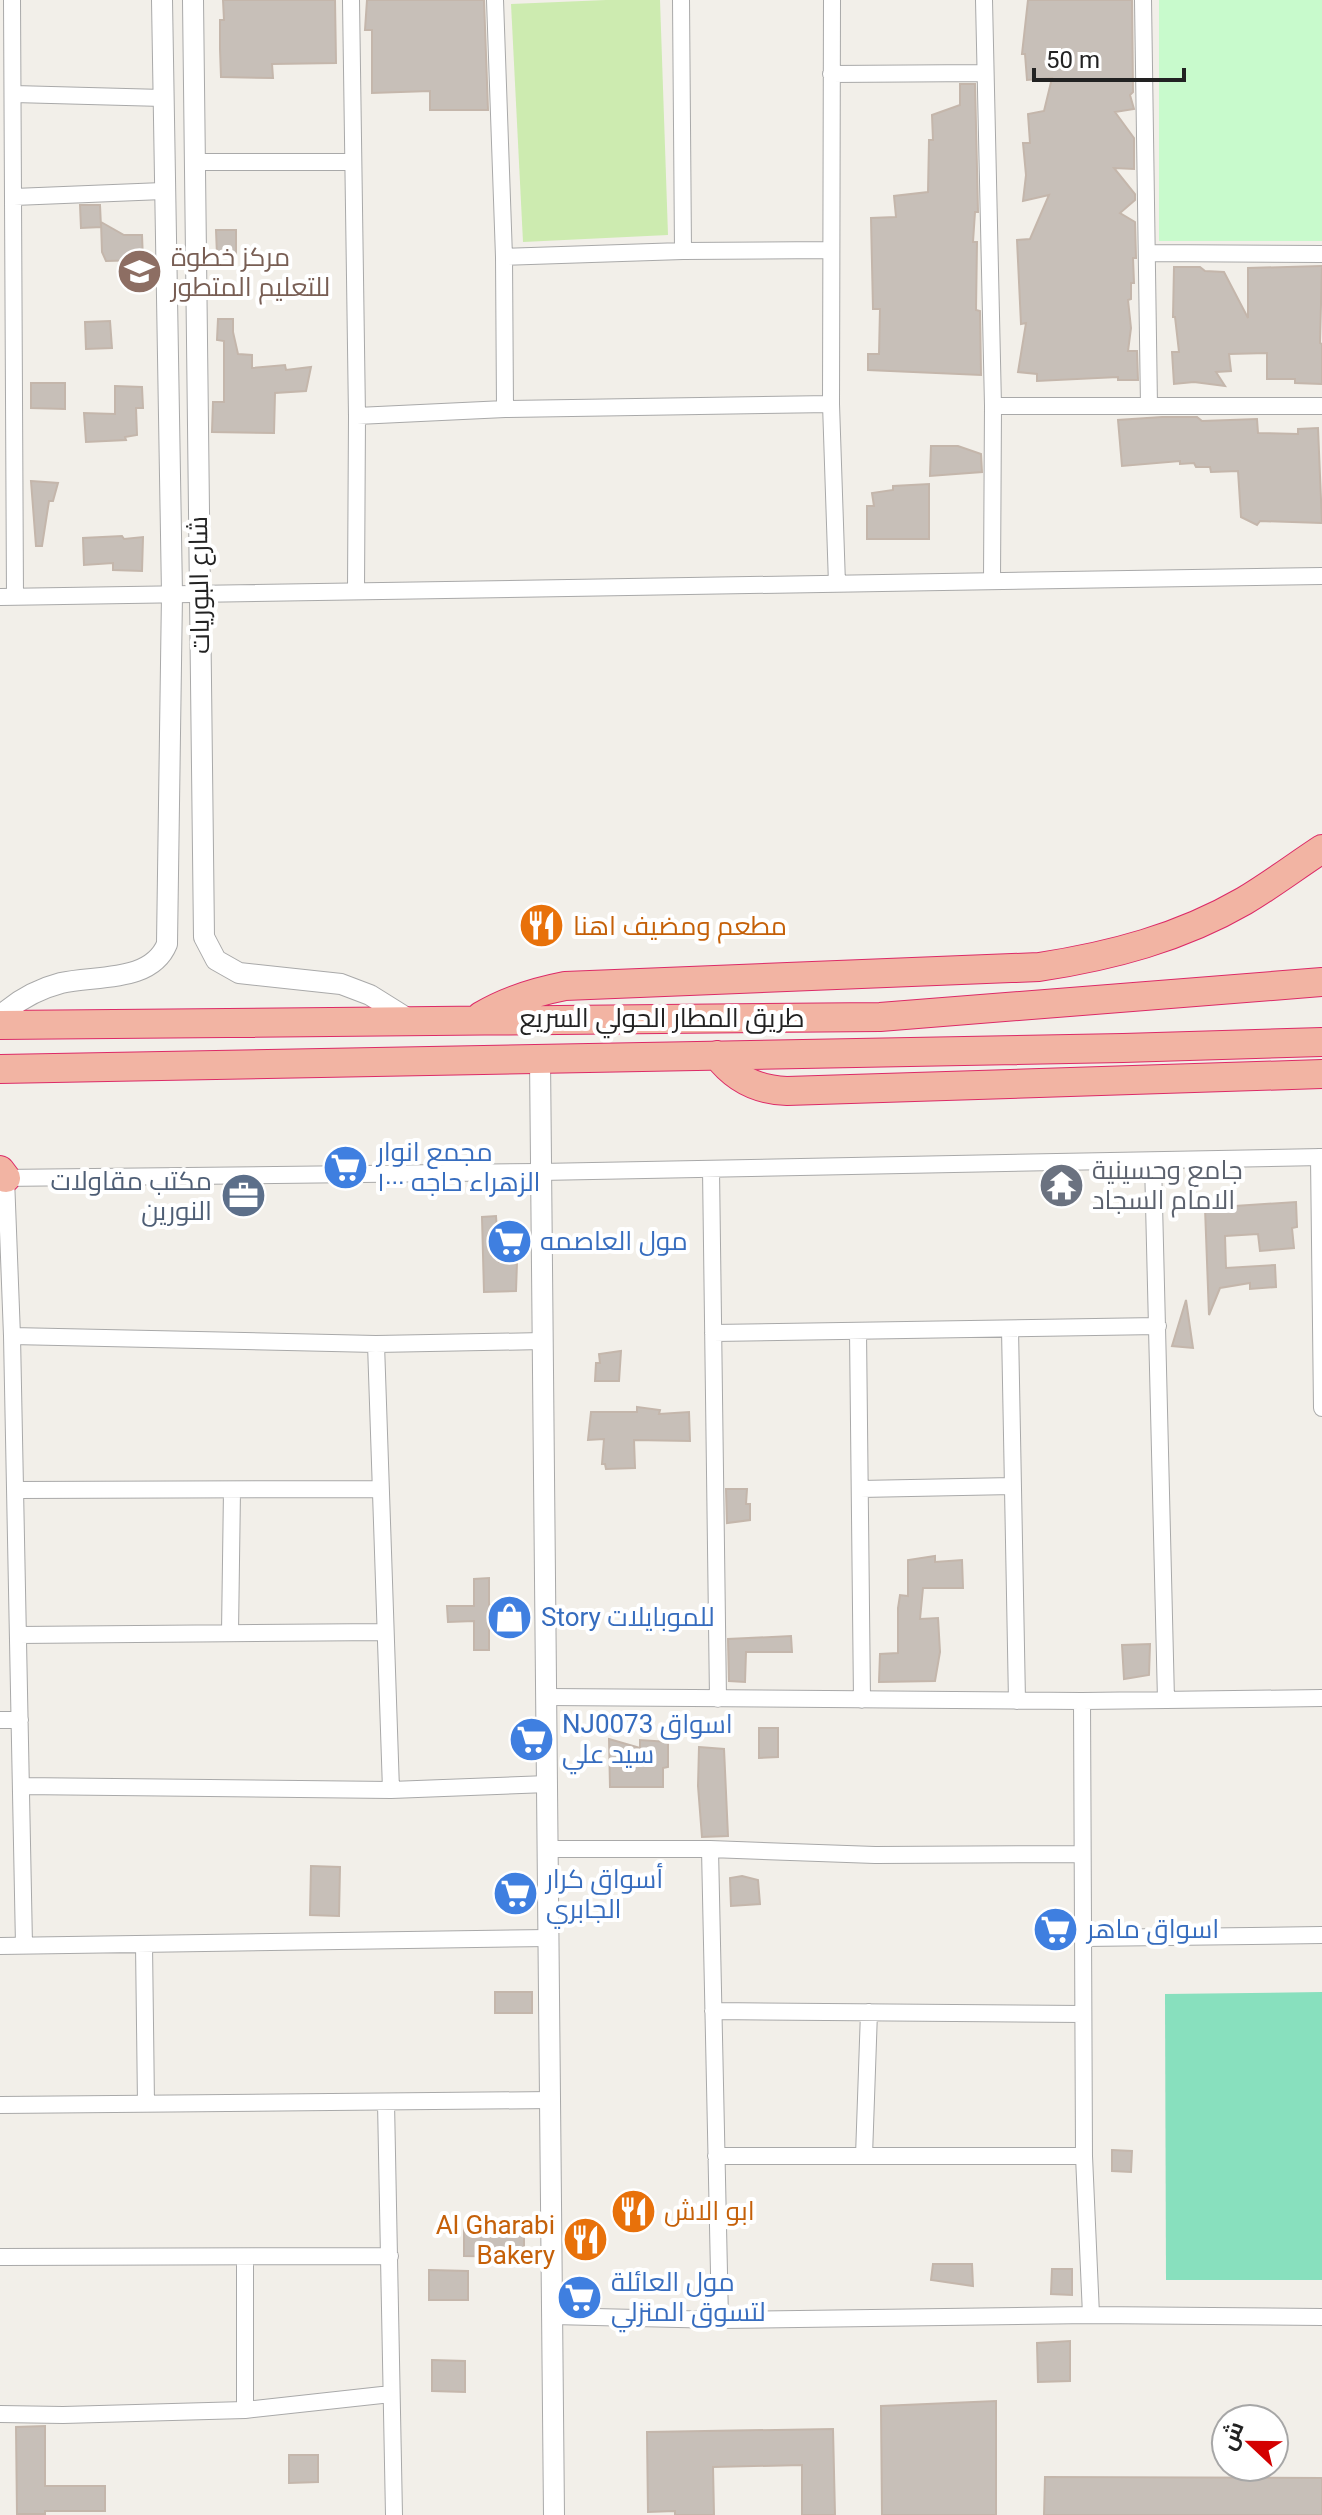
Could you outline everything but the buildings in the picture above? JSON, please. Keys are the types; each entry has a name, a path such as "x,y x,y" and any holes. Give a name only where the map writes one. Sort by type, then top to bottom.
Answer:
{"highway":[{"path":"476,1019 504,1003 534,992 565,986 1039,967 1093,958 1145,944 1196,925 1245,900 1322,849"},
{"name":"طريق المطار الحولي السريع","path":"0,1025 880,1017 1322,982"},
{"name":"طريق المطار الحولي السريع","path":"0,1069 1322,1042"},
{"path":"717,1055 725,1066 747,1083 787,1091 1322,1074"}],"street":[{"name":"شارع البوريات","path":"0,1016 14,1004 44,988 143,970 159,960 168,935 172,594 162,0"},
{"name":"شارع البوريات","path":"193,0 202,924 208,949 226,968 239,973 341,984 370,995 410,1020"},
{"path":"351,0 357,416 356,591"},
{"path":"495,0 504,257 505,409"},
{"path":"681,0 683,251"},
{"path":"832,0 831,404 837,584"},
{"path":"984,0 993,406 992,581"},
{"path":"1143,0 1149,406"},
{"path":"8,3 14,94 14,197 7,276 8,597 1322,576"},
{"path":"831,74 985,73"},
{"path":"14,94 163,98"},
{"path":"194,162 352,162"},
{"path":"14,197 163,191"},
{"path":"504,257 831,250"},
{"path":"1147,253 1322,254"},
{"path":"357,416 505,409 831,404"},
{"path":"993,406 1322,406"},
{"path":"540,1059 554,2515"},
{"path":"24,1945 12,1336 2,1175 540,1172 1320,1157 1322,1408"},
{"path":"1153,1162 1166,1700"},
{"path":"711,1169 718,1699"},
{"path":"713,1333 1158,1326"},
{"path":"1010,1329 1017,1701"},
{"path":"858,1331 862,1700"},
{"path":"12,1336 376,1344 543,1341"},
{"path":"376,1344 391,1790"},
{"path":"860,1489 1013,1486"},
{"path":"15,1490 380,1489"},
{"path":"230,1633 232,1490"},
{"path":"18,1635 385,1632"},
{"path":"547,1697 1017,1701 1322,1698"},
{"path":"1082,1701 1084,2156 1091,2315"},
{"path":"0,1720 20,1720"},
{"path":"21,1786 391,1790 548,1784"},
{"path":"548,1849 710,1849 875,1855 1082,1854"},
{"path":"710,1849 720,2320"},
{"path":"1083,1938 1322,1935"},
{"path":"0,1946 549,1938"},
{"path":"144,1944 146,2104"},
{"path":"713,2011 1083,2014"},
{"path":"864,2156 869,2012"},
{"path":"0,2105 551,2100"},
{"path":"386,2102 394,2515"},
{"path":"716,2156 1084,2156"},
{"path":"0,2257 390,2256"},
{"path":"245,2258 245,2410"},
{"path":"553,2316 720,2320 1091,2315 1322,2317"},
{"path":"0,2414 245,2410 391,2394"}],"green space":[{"path":"660,0 668,235 523,242 511,4"},
{"path":"1159,0 1322,0 1322,241 1159,241"},
{"path":"1322,1992 1322,2280 1166,2280 1165,1994"}],"place":[{"name":"مركز خطوة للتعليم المتطور","path":"140,272"},
{"name":"مطعم ومضيف اهنا","path":"542,926"},
{"name":"مجمع انوار الزهراء حاجه ١٠٠٠","path":"346,1167"},
{"name":"جامع وحسينية الامام السجاد","path":"1061,1185"},
{"name":"مكتب مقاولات النورين","path":"243,1196"},
{"name":"مول العاصمه","path":"509,1241"},
{"name":"Story للموبايلات","path":"510,1617"},
{"name":"NJ0073 اسواق سيد علي","path":"531,1739"},
{"name":"أسواق كرار الجابري","path":"515,1894"},
{"name":"اسواق ماهر","path":"1056,1929"},
{"name":"ابو الاش","path":"633,2211"},
{"name":"Al Gharabi Bakery","path":"586,2240"},
{"name":"مول العائلة لتسوق المنزلي","path":"580,2297"}]}
